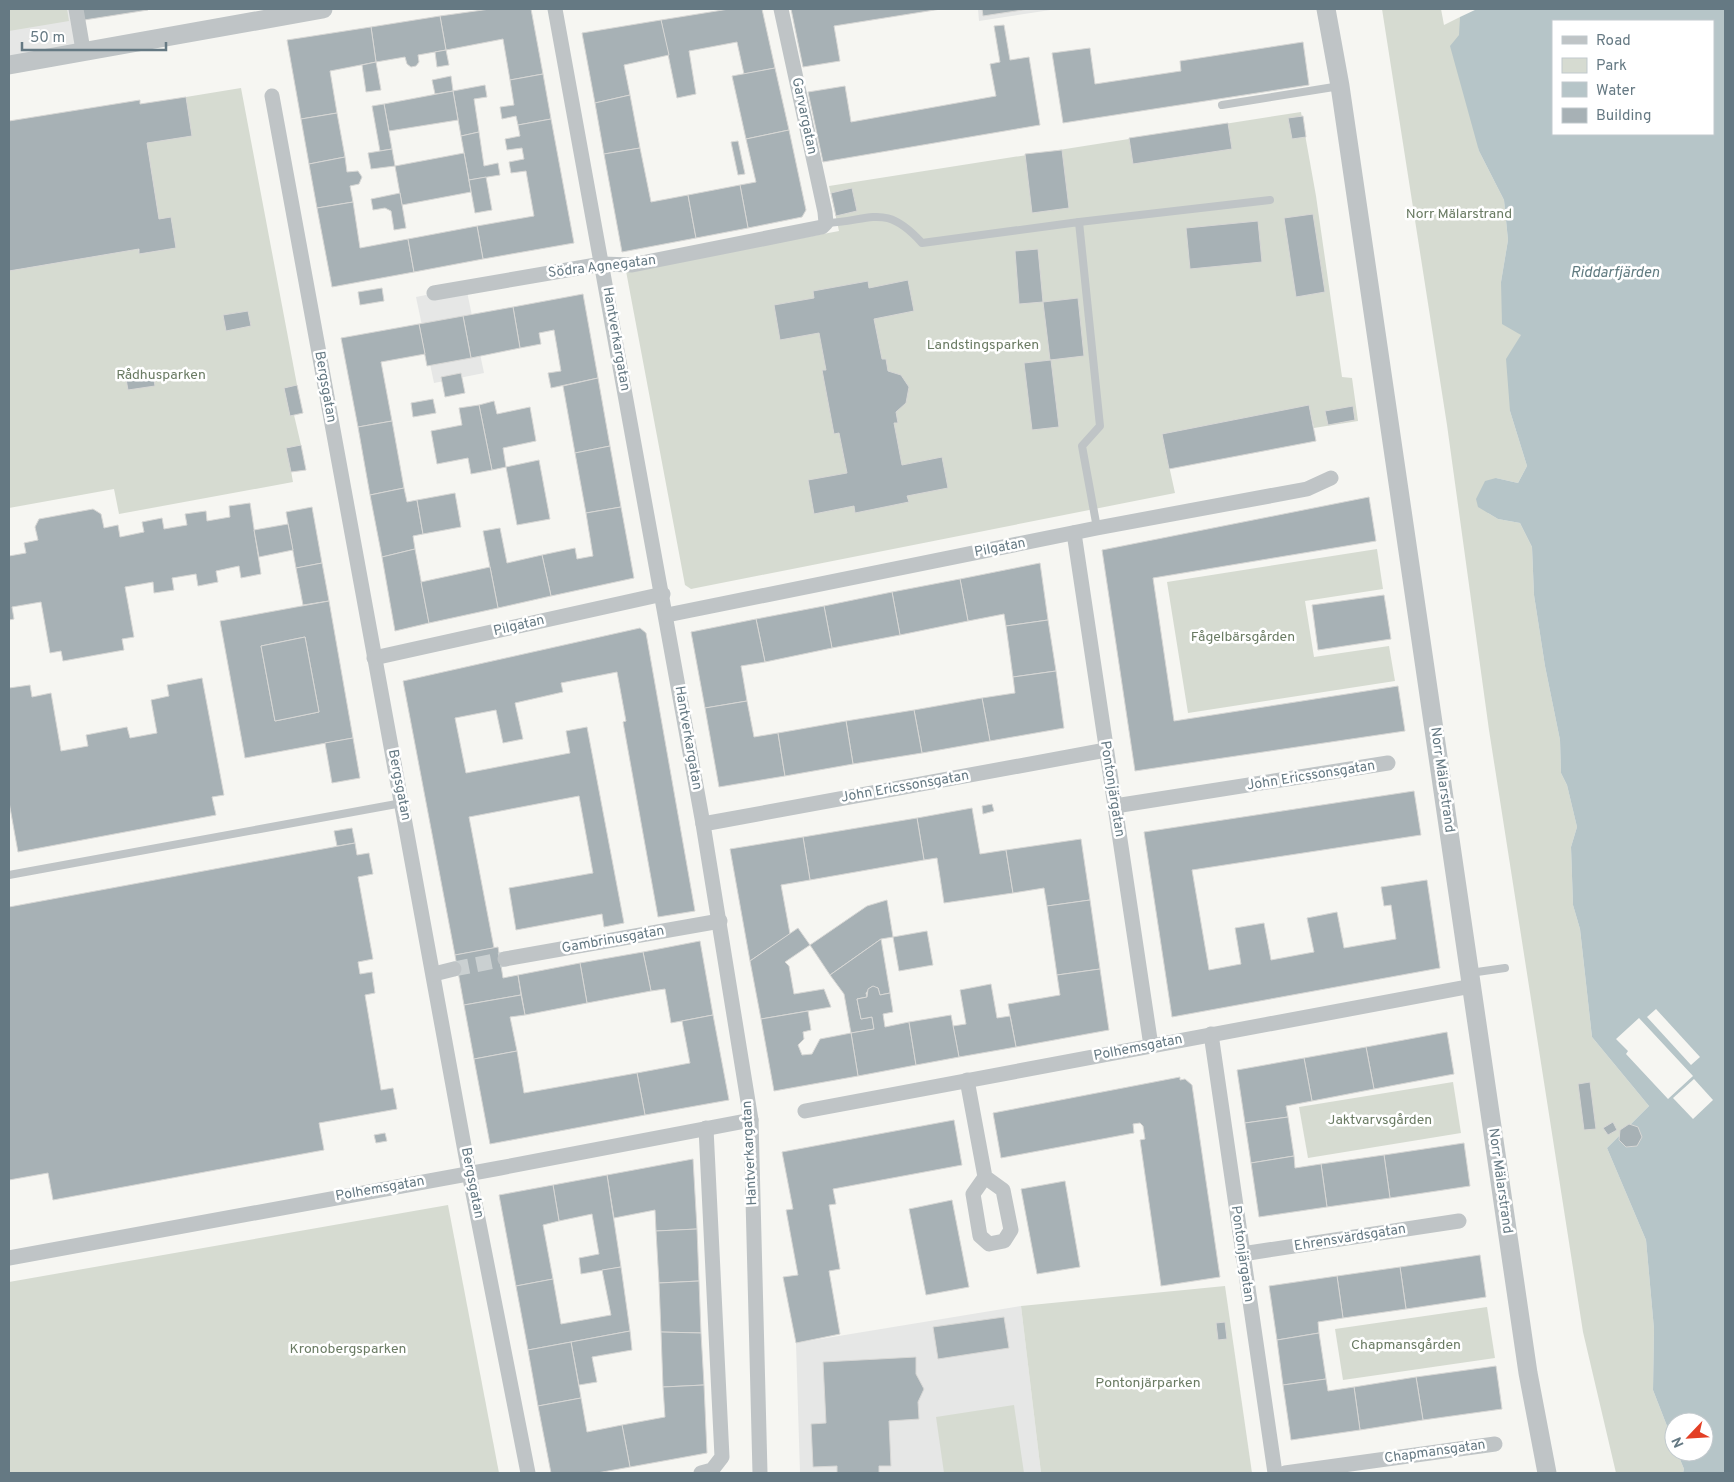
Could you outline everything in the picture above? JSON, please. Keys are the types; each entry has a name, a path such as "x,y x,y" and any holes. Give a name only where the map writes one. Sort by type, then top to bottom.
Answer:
{"street":[{"path":"76,9 83,50"},
{"path":"9,65 256,14 323,9"},
{"name":"Hantverkargatan","path":"555,9 704,824 751,1120 760,1473"},
{"name":"Garvargatan","path":"781,9 826,223"},
{"name":"Norr Mälarstrand","path":"1326,9 1340,86 1528,1373 1547,1473"},
{"name":"Norr Mälarstrand","path":"1336,9 1340,86"},
{"name":"Bergsgatan","path":"272,96 374,658 528,1473"},
{"name":"Södra Agnegatan","path":"434,293 602,264 632,265 815,229 826,223"},
{"name":"Pilgatan","path":"666,615 1097,528 1307,489 1331,478"},
{"name":"Pontonjärgatan","path":"1074,533 1151,1046"},
{"name":"Pilgatan","path":"374,658 663,594"},
{"name":"John Ericssonsgatan","path":"704,824 1106,750"},
{"name":"John Ericssonsgatan","path":"1115,806 1388,764"},
{"name":"Gambrinusgatan","path":"505,959 720,921"},
{"path":"434,974 454,969"},
{"name":"Polhemsgatan","path":"805,1111 1151,1046 1471,980"},
{"name":"Pontonjärgatan","path":"1211,1034 1275,1473"},
{"path":"967,1080 986,1177"},
{"name":"Polhemsgatan","path":"9,1258 751,1120"},
{"path":"706,1128 722,1457 706,1472"},
{"name":"Ehrensvärdsgatan","path":"1242,1254 1459,1221"},
{"name":"Chapmansgatan","path":"1285,1473 1495,1444"}],"lane":[{"path":"1222,105 1340,86"},
{"path":"826,223 866,216 887,218 908,227 922,243 1079,222 1270,200"},
{"path":"1079,222 1100,426 1082,446 1097,528"},
{"path":"9,874 402,803"},
{"path":"1471,980 1505,968"}],"shaded area":[{"path":"9,9 75,9 82,51 9,64"},
{"path":"978,9 1057,9 979,21"},
{"path":"466,287 484,373 434,383 416,297"},
{"path":"1021,1306 1041,1473 800,1473 796,1343"}],"green space":[{"path":"9,9 67,9 69,21 9,31"},
{"name":"Norr Mälarstrand","path":"1382,9 1441,9 1444,25 1460,17 1460,35 1479,151 1504,200 1508,240 1501,282 1521,335 1510,411 1527,466 1518,483 1496,478 1488,513 1498,519 1520,523 1532,547 1534,595 1545,666 1560,740 1561,773 1567,785 1577,827 1571,847 1573,905 1580,929 1592,1037 1649,1106 1607,1148 1646,1240 1654,1329 1653,1390 1664,1418 1664,1462 1681,1462 1684,1469 1683,1473 1616,1473 1583,1332 1489,730 1447,425"},
{"name":"Rådhusparken","path":"241,88 297,385 284,388 290,416 294,415 301,445 287,448 293,482 119,514 114,489 9,508 9,271 138,249 140,254 176,248 171,217 159,219 147,143 192,136 186,97"},
{"name":"Landstingsparken","path":"1301,112 1316,196 1342,377 1352,378 1358,421 1314,428 1309,406 1162,434 1175,493 691,589 685,585 626,271 839,231 829,186"},
{"name":"Fågelbärsgården","path":"1377,549 1383,589 1305,601 1314,657 1389,646 1395,681 1188,713 1167,582"},
{"name":"Jaktvarvsgården","path":"1453,1082 1461,1133 1308,1158 1299,1107"},
{"name":"Kronobergsparken","path":"448,1205 499,1473 9,1473 9,1282"},
{"name":"Pontonjärparken","path":"1225,1286 1252,1473 1041,1473 1021,1306"},
{"name":"Chapmansgården","path":"1487,1307 1495,1358 1343,1380 1335,1329"},
{"path":"1014,1405 1024,1473 944,1473 936,1417"}],"water":[{"name":"Riddarfjärden","path":"1477,9 1725,9 1725,1473 1683,1473 1684,1469 1681,1462 1714,1462 1714,1412 1664,1412 1664,1418 1653,1390 1654,1329 1646,1240 1607,1148 1649,1106 1592,1037 1580,929 1573,905 1571,847 1577,827 1567,785 1561,773 1560,740 1545,666 1534,595 1532,547 1520,523 1498,519 1478,507 1476,499 1485,481 1496,478 1518,483 1527,466 1510,411 1506,359 1521,335 1502,324 1501,282 1508,240 1504,200 1479,151 1450,46 1459,35 1460,17"}],"pier":[{"path":"1656,1009 1700,1057 1691,1065 1647,1017"},
{"path":"1639,1018 1693,1076 1668,1099 1626,1054 1628,1051 1616,1039"},
{"path":"1694,1079 1713,1100 1693,1119 1673,1098"}],"building":[{"path":"82,9 148,9 148,10 84,20"},
{"path":"490,9 531,9 543,74 510,80 503,39 446,50 440,16"},
{"path":"729,9 762,9 775,68 744,74 737,42 689,51 696,94 677,98 661,20"},
{"path":"791,9 941,9 834,26 840,61 803,67"},
{"path":"982,9 1029,9 983,16"},
{"path":"440,16 446,50 418,55 419,62 416,66 411,67 407,64 405,57 376,62 371,27"},
{"path":"661,20 669,55 624,65 630,95 595,103 582,33"},
{"path":"1004,25 1010,60 1029,57 1040,125 823,162 808,92 845,86 851,122 996,96 990,64 1000,62 994,26"},
{"path":"371,27 376,62 330,71 337,113 301,119 287,40"},
{"path":"1303,42 1309,85 1063,123 1052,53 1090,48 1095,84 1181,71 1180,61"},
{"path":"446,50 449,65 437,67 435,52"},
{"path":"376,62 381,90 366,92 362,65"},
{"path":"775,68 789,130 746,139 732,76"},
{"path":"543,74 551,119 518,125 516,116 502,119 500,107 514,105 510,80"},
{"path":"451,76 453,91 435,94 432,80"},
{"path":"485,85 487,97 474,99 479,132 461,136 453,91"},
{"path":"453,91 458,120 389,131 384,104"},
{"path":"630,95 640,148 604,154 595,103"},
{"path":"186,97 192,136 147,143 159,219 171,217 176,248 139,254 139,249 9,271 9,121 140,100 140,104"},
{"path":"384,104 392,149 380,151 372,106"},
{"path":"337,113 345,157 309,164 301,119"},
{"path":"1303,116 1306,137 1292,139 1288,118"},
{"path":"551,119 574,243 483,259 477,226 534,216 526,171 511,173 509,162 524,159 522,148 507,150 505,139 520,136 518,125"},
{"path":"1228,123 1232,149 1133,164 1129,138"},
{"path":"789,130 806,210 802,217 748,228 740,185 756,182 746,139"},
{"path":"479,132 484,166 498,163 500,175 469,180 461,136"},
{"path":"738,141 745,174 738,175 731,142"},
{"path":"640,148 651,202 688,195 696,238 622,252 604,154"},
{"path":"392,149 395,166 371,169 368,153"},
{"path":"1062,150 1069,208 1032,213 1025,154"},
{"path":"464,153 471,192 402,205 395,166"},
{"path":"345,157 347,172 358,171 362,177 359,184 350,186 353,202 317,208 309,164"},
{"path":"486,177 492,210 475,213 469,180"},
{"path":"740,185 748,228 696,238 688,195"},
{"path":"852,188 857,211 836,216 831,193"},
{"path":"400,193 406,228 394,230 391,211 385,208 373,210 371,199"},
{"path":"353,202 360,248 408,239 414,272 332,287 317,208"},
{"path":"1313,214 1325,292 1296,297 1284,218"},
{"path":"1258,221 1262,262 1190,269 1186,228"},
{"path":"477,226 483,259 414,272 408,239"},
{"path":"1038,249 1043,302 1019,304 1015,251"},
{"path":"908,280 914,311 874,319 882,359 886,359 888,371 901,375 909,387 906,403 896,412 898,423 894,423 902,465 942,457 948,488 907,496 909,502 855,513 854,506 814,514 808,480 847,473 839,433 834,434 822,370 826,370 819,333 780,340 774,305 814,298 813,291 868,281 869,288"},
{"path":"382,288 384,301 360,305 358,292"},
{"path":"583,294 598,378 551,388 548,373 561,371 554,330 539,333 541,344 520,348 513,307"},
{"path":"1078,298 1084,356 1050,360 1043,302"},
{"path":"513,307 520,348 471,358 463,316"},
{"path":"248,311 251,326 226,331 223,315"},
{"path":"463,316 471,358 427,366 419,324"},
{"path":"419,324 425,354 381,362 392,421 358,427 341,338"},
{"path":"1051,360 1059,427 1032,430 1024,363"},
{"path":"461,373 465,393 445,397 441,377"},
{"path":"153,374 155,386 128,390 126,379"},
{"path":"598,378 610,446 575,453 563,386"},
{"path":"297,385 303,413 290,416 284,388"},
{"path":"433,399 436,413 413,417 411,403"},
{"path":"494,401 497,414 530,407 536,441 503,448 506,467 492,470 479,405"},
{"path":"479,405 492,470 471,474 468,458 437,464 431,431 462,425 459,408"},
{"path":"1309,405 1316,441 1169,469 1162,434"},
{"path":"1353,406 1355,420 1328,425 1325,411"},
{"path":"392,421 404,488 370,495 358,427"},
{"path":"301,445 306,470 291,472 286,448"},
{"path":"610,446 621,507 586,513 575,453"},
{"path":"539,460 550,519 517,525 506,467"},
{"path":"404,488 407,502 417,500 423,534 413,536 415,549 382,557 370,495"},
{"path":"455,493 461,527 423,534 417,500"},
{"path":"1369,497 1376,541 1153,578 1174,721 1398,686 1405,731 1135,771 1102,550"},
{"path":"250,503 261,574 241,578 239,566 216,571 218,582 198,586 196,574 172,578 174,590 154,593 153,582 125,587 134,637 122,639 124,650 63,661 61,651 50,653 41,602 12,607 14,619 9,620 9,556 26,553 24,543 38,540 35,527 39,519 93,509 101,514 104,528 118,525 120,537 144,532 142,522 162,518 164,529 187,525 185,514 206,511 207,521 230,517 229,506"},
{"path":"312,507 322,563 296,568 286,512"},
{"path":"621,507 634,578 551,596 542,555 575,548 577,559 593,556 586,513"},
{"path":"288,524 293,550 259,557 254,530"},
{"path":"500,528 507,563 542,555 551,596 498,608 483,531"},
{"path":"415,549 429,623 395,631 382,557"},
{"path":"322,563 329,601 303,605 296,568"},
{"path":"1040,563 1048,620 1006,626 1004,614 968,621 960,579"},
{"path":"490,567 498,608 429,623 421,582"},
{"path":"960,579 968,621 900,635 892,592"},
{"path":"892,592 900,635 832,648 824,606"},
{"path":"1384,595 1391,639 1318,650 1312,605"},
{"path":"329,601 353,738 245,758 220,621","holes":["305,637 319,712 275,721 261,646"]},
{"path":"824,606 832,648 765,662 756,619"},
{"path":"756,619 765,662 741,666 747,701 705,708 691,632"},
{"path":"1048,620 1056,671 1013,677 1006,626"},
{"path":"640,628 646,633 695,911 658,917 623,722 626,721 617,672 561,683 563,692 515,703 523,739 503,743 496,710 455,718 466,773 570,753 566,731 587,727 624,923 604,927 602,914 516,930 509,888 593,873 579,796 469,817 494,948 455,955 403,681"},
{"path":"305,637 319,712 275,721 261,646"},
{"path":"1056,671 1064,728 990,741 982,698 1015,693 1013,677"},
{"path":"202,678 224,795 212,797 216,815 18,852 9,802 9,688 30,685 32,697 51,693 61,751 88,746 86,735 127,727 130,738 157,733 151,700 169,696 167,685"},
{"path":"982,698 990,741 922,753 914,710"},
{"path":"747,701 754,737 778,733 785,776 719,787 705,708"},
{"path":"914,710 922,753 853,764 846,721"},
{"path":"846,721 853,764 785,776 778,733"},
{"path":"353,738 360,778 332,783 325,743"},
{"path":"1414,791 1421,835 1192,870 1209,970 1241,964 1235,928 1264,923 1271,960 1314,952 1307,918 1337,912 1344,948 1396,939 1391,905 1384,906 1381,887 1427,880 1440,968 1172,1017 1144,832"},
{"path":"992,804 994,811 983,814 982,806"},
{"path":"972,808 980,854 1006,850 1013,893 944,903 937,858 924,860 917,818"},
{"path":"917,818 924,860 810,880 803,837"},
{"path":"352,828 355,843 337,846 334,831"},
{"path":"803,837 810,880 781,885 790,934 750,961 730,849"},
{"path":"1081,839 1090,900 1047,906 1044,888 1013,893 1006,850"},
{"path":"355,843 357,855 369,853 373,874 358,877 373,959 358,962 360,974 372,972 375,993 365,995 381,1090 393,1088 397,1109 319,1123 324,1150 53,1200 48,1173 9,1180 9,907"},
{"path":"887,900 893,937 881,939 830,975 810,945 867,906"},
{"path":"1090,900 1100,969 1057,975 1047,906"},
{"path":"798,928 810,945 785,962 789,966 794,994 824,989 831,1007 761,1019 750,961"},
{"path":"927,931 933,965 899,971 893,937"},
{"path":"881,939 890,993 880,995 878,988 871,987 866,993 867,997 857,999 861,1019 872,1017 874,1029 851,1033 844,994 830,975"},
{"path":"700,941 713,1015 671,1023 665,989 651,991 643,952"},
{"path":"498,947 503,978 518,975 521,995 464,1005 455,955"},
{"path":"643,952 651,991 587,1003 580,963"},
{"path":"580,963 587,1003 525,1015 518,975"},
{"path":"1100,969 1109,1030 1016,1047 1008,1004 1060,995 1057,975"},
{"path":"991,984 997,1018 1010,1016 1016,1047 959,1057 953,1026 966,1024 960,990"},
{"path":"873,986 878,988 880,995 890,993 893,1012 883,1014 885,1027 909,1022 916,1065 858,1076 851,1033 874,1029 872,1017 861,1019 857,999 867,997 868,989"},
{"path":"521,995 525,1015 510,1017 517,1051 474,1059 464,1005"},
{"path":"808,1011 811,1030 803,1032 804,1039 798,1045 802,1055 812,1054 820,1039 851,1033 858,1076 774,1091 761,1019"},
{"path":"713,1015 729,1100 645,1115 637,1073 690,1063 682,1021"},
{"path":"951,1015 959,1057 916,1065 909,1022"},
{"path":"1447,1032 1454,1074 1374,1089 1366,1047"},
{"path":"1366,1047 1374,1089 1312,1101 1304,1058"},
{"path":"517,1051 524,1093 637,1073 645,1115 490,1144 474,1059"},
{"path":"1304,1058 1312,1101 1286,1106 1288,1117 1245,1123 1237,1070"},
{"path":"1180,1077 1180,1080 1185,1079 1192,1085 1220,1277 1161,1286 1140,1140 1145,1139 1143,1126 1140,1123 1133,1124 1134,1133 1001,1158 993,1113"},
{"path":"1590,1082 1596,1129 1584,1130 1578,1084"},
{"path":"1288,1117 1294,1156 1251,1163 1245,1123"},
{"path":"954,1120 962,1165 833,1189 836,1204 829,1205 840,1269 829,1271 840,1334 796,1343 783,1277 798,1275 786,1210 793,1209 782,1152"},
{"path":"1613,1122 1617,1130 1608,1135 1603,1128"},
{"path":"1629,1124 1638,1127 1642,1137 1637,1146 1626,1147 1619,1140 1620,1130"},
{"path":"385,1133 387,1141 376,1143 374,1135"},
{"path":"1464,1143 1470,1186 1390,1198 1384,1155"},
{"path":"1384,1155 1390,1198 1327,1207 1321,1164"},
{"path":"1294,1156 1295,1168 1321,1164 1327,1207 1259,1217 1251,1163"},
{"path":"693,1159 697,1229 656,1231 655,1210 614,1218 607,1175"},
{"path":"607,1175 621,1267 581,1274 579,1258 599,1254 592,1214 559,1221 553,1185"},
{"path":"1065,1181 1080,1267 1037,1274 1021,1189"},
{"path":"553,1185 559,1221 543,1225 553,1279 516,1286 499,1195"},
{"path":"952,1200 969,1287 926,1295 909,1209"},
{"path":"697,1229 699,1281 659,1283 656,1231"},
{"path":"1480,1255 1486,1297 1406,1309 1400,1267"},
{"path":"621,1267 630,1331 528,1350 516,1286 553,1279 561,1324 611,1315 602,1270"},
{"path":"1400,1267 1406,1309 1343,1318 1337,1276"},
{"path":"1337,1276 1343,1318 1318,1322 1319,1333 1277,1340 1269,1286"},
{"path":"699,1281 701,1333 661,1332 659,1283"},
{"path":"1004,1317 1009,1348 938,1359 933,1327"},
{"path":"1225,1322 1227,1339 1218,1340 1216,1323"},
{"path":"630,1331 632,1350 592,1357 597,1382 579,1385 571,1342"},
{"path":"661,1332 701,1333 704,1385 663,1387"},
{"path":"1319,1333 1326,1379 1283,1385 1277,1340"},
{"path":"571,1342 581,1398 538,1406 528,1350"},
{"path":"916,1357 916,1374 924,1389 918,1402 919,1419 889,1421 891,1466 879,1466 879,1473 837,1473 837,1466 813,1467 811,1424 826,1423 823,1362"},
{"path":"1496,1366 1502,1409 1423,1420 1416,1377"},
{"path":"1416,1377 1423,1420 1360,1430 1354,1387"},
{"path":"1326,1379 1328,1391 1354,1387 1360,1430 1291,1440 1283,1385"},
{"path":"704,1385 707,1453 630,1467 622,1425 665,1417 663,1387"},
{"path":"581,1398 587,1432 622,1425 630,1467 597,1473 551,1473 538,1406"}],"tunnel":[{"path":"454,969 505,959"}]}
